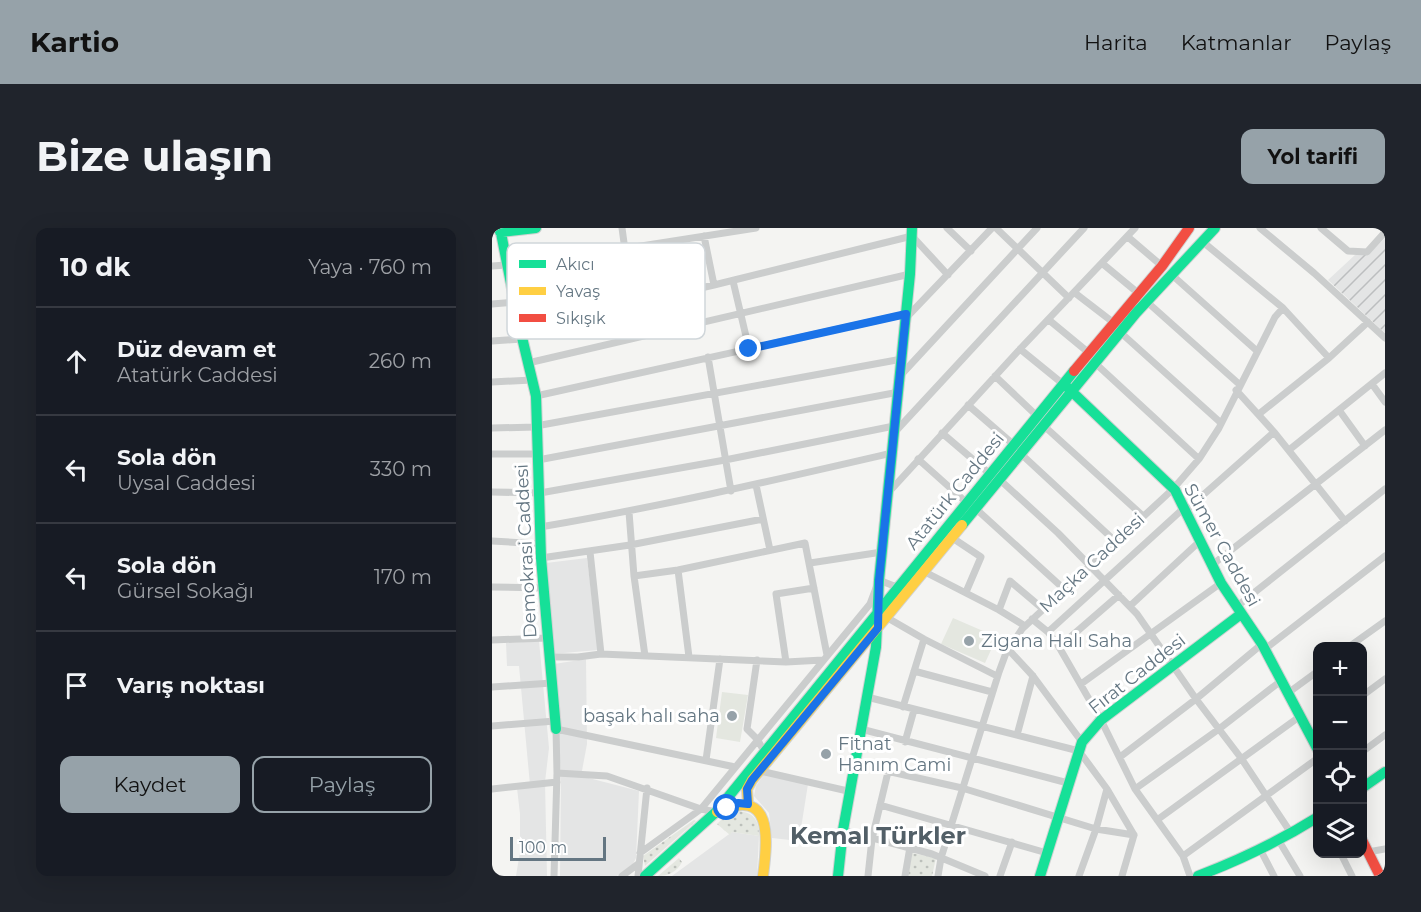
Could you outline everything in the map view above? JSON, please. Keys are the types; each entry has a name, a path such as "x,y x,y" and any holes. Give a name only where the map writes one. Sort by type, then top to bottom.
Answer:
{"street":[{"path":"497,229 536,228"},
{"path":"622,228 624,243"},
{"path":"664,243 756,228"},
{"path":"947,228 971,251"},
{"path":"536,396 906,316 994,228 1069,298"},
{"path":"900,376 1037,228"},
{"path":"492,492 540,493 894,429 1084,228"},
{"path":"888,494 1020,349 1135,228"},
{"name":"Atatürk Caddesi","path":"1117,328 1138,293 1162,266 1190,228"},
{"name":"Atatürk Caddesi","path":"748,804 747,789 760,771 872,643 882,614 901,585 995,477 1117,328 1146,302 1215,228"},
{"path":"1260,228 1314,273 1385,338"},
{"path":"1321,228 1348,251 1367,252 1385,232"},
{"name":"Demokrasi Caddesi","path":"497,229 507,266"},
{"path":"912,232 948,275"},
{"path":"912,232 899,392 879,580 882,614 924,639 997,676"},
{"path":"705,287 912,232"},
{"path":"704,236 714,285"},
{"path":"1128,237 1162,266"},
{"path":"1180,241 1186,239 1194,241 1196,245 1194,252"},
{"path":"1203,242 1283,308 1329,358"},
{"path":"1103,264 1138,293"},
{"path":"492,266 507,266"},
{"path":"705,322 910,274"},
{"path":"1172,275 1257,351"},
{"path":"733,281 749,349"},
{"path":"1075,292 1221,423"},
{"path":"1146,302 1238,387 1346,521"},
{"path":"492,304 507,303"},
{"name":"Maçka Caddesi","path":"938,876 941,858 962,788 997,676 1008,649 1032,619 1173,489 1199,459 1221,423 1275,317 1283,308"},
{"path":"1049,320 1199,459"},
{"path":"1259,414 1329,358 1368,322"},
{"path":"492,341 507,337"},
{"name":"Demokrasi Caddesi","path":"522,339 536,396 541,558 557,773 555,876"},
{"path":"528,363 632,339"},
{"path":"1020,349 1067,387"},
{"path":"708,357 731,491"},
{"path":"492,428 536,427 902,359"},
{"path":"1289,450 1385,373"},
{"path":"995,376 1143,516"},
{"path":"492,382 532,380"},
{"path":"1372,384 1385,402"},
{"name":"Sümer Caddesi","path":"1067,387 1173,489 1221,583 1264,647 1299,717 1313,734"},
{"path":"492,454 537,457 719,427 899,392"},
{"path":"968,405 1115,541"},
{"path":"1339,410 1365,446"},
{"path":"1212,565 1385,430"},
{"path":"1048,632 1274,432"},
{"path":"942,433 995,477 1090,565 1130,606 1241,758 1291,833"},
{"path":"540,527 731,491 891,453"},
{"path":"918,459 1064,589"},
{"path":"756,485 770,550"},
{"path":"1239,611 1385,489"},
{"name":"Atatürk Caddesi","path":"645,876 688,840 716,812 855,639 923,571 951,537 971,505"},
{"path":"629,512 630,545 645,656"},
{"path":"541,558 630,545 763,519"},
{"path":"951,537 981,557 966,592"},
{"path":"1130,606 1200,541"},
{"path":"492,542 541,544"},
{"path":"634,576 678,570 806,543 825,658"},
{"path":"590,552 601,654"},
{"path":"810,563 882,552"},
{"path":"1120,758 1385,556"},
{"path":"678,570 689,657"},
{"path":"923,571 966,592 1025,626"},
{"path":"879,580 894,586 901,585"},
{"path":"640,853 701,809 870,604 879,580"},
{"path":"999,610 1010,581 1043,609"},
{"path":"1081,684 1221,583"},
{"path":"492,587 545,588"},
{"path":"786,662 776,594 814,588"},
{"path":"1059,647 1119,595"},
{"name":"Fırat Caddesi","path":"1040,876 1081,747 1101,720 1239,611"},
{"path":"1032,619 1048,632 1059,647 1101,720 1136,789 1183,856 1190,876"},
{"path":"1356,642 1385,621"},
{"path":"492,640 547,638"},
{"path":"838,876 843,830 852,792 867,697 872,643 855,639"},
{"path":"903,707 924,639"},
{"path":"1008,649 1034,676 1081,747 1134,835 1122,876"},
{"path":"549,657 601,654 786,662 825,658"},
{"path":"706,760 720,659"},
{"path":"757,660 747,729 764,751"},
{"path":"914,671 992,692"},
{"path":"1288,693 1313,674"},
{"path":"1017,735 1034,676"},
{"path":"1367,692 1385,679"},
{"path":"1136,789 1282,680"},
{"path":"492,687 552,682"},
{"path":"867,697 1017,735 1081,747"},
{"path":"905,742 914,710"},
{"path":"1157,820 1299,717"},
{"path":"492,726 555,725 735,767"},
{"path":"861,729 1068,783"},
{"path":"1365,750 1385,735"},
{"path":"1183,856 1313,761"},
{"path":"856,764 962,788 1096,829 1134,835"},
{"path":"760,771 852,792"},
{"path":"868,876 872,839 888,772"},
{"path":"1367,785 1385,772"},
{"path":"557,773 607,776 701,809 716,812 738,803 748,804 757,810 763,819 766,850 763,876"},
{"path":"492,789 557,782"},
{"path":"638,876 647,789"},
{"path":"1079,876 1107,789"},
{"path":"880,805 1047,853"},
{"path":"1198,876 1243,860 1313,819"},
{"path":"843,830 941,858 965,872 985,876"},
{"path":"1279,841 1300,876"},
{"path":"1000,876 1012,842"},
{"path":"905,876 910,848"},
{"path":"1381,872 1368,852 1385,849"},
{"path":"1261,851 1274,876"},
{"path":"1343,858 1352,876"},
{"path":"621,876 638,864"}],"shaded area":[{"path":"1385,238 1385,333 1328,280 1356,254 1367,255"},
{"path":"587,558 598,650 552,654 546,563"},
{"name":"Zigana Halı Saha","path":"953,618 997,637 985,663 941,644"},
{"path":"539,641 549,748 545,782 547,876 516,876 520,852 517,788 530,785 519,666 507,666 506,643"},
{"path":"586,659 587,744 581,776 639,791 636,858 633,864 617,876 560,876 561,777 554,664"},
{"name":"başak halı saha","path":"722,692 748,695 740,742 716,738"},
{"path":"765,773 808,784 799,841 772,838 769,813 754,796 756,786"},
{"path":"737,811 747,813 754,818 758,825 759,836 732,832 730,835 717,824 724,817"},
{"path":"694,820 696,821 645,866 643,856"},
{"path":"732,832 759,836 757,876 672,876"},
{"path":"912,853 936,858 932,876 908,876"},
{"path":"679,858 682,862 675,871 658,876"}],"traffic: fast":[{"path":"500,228 507,263"},
{"path":"500,232 536,228"},
{"path":"838,876 843,830 876,647 879,580 910,274 912,228"},
{"path":"962,525 1136,313 1215,228"},
{"path":"522,339 536,396 541,558 556,729"},
{"path":"645,876 716,812 1074,371"},
{"path":"1066,386 1175,490 1221,583 1262,644 1313,741"},
{"path":"1040,876 1082,742 1101,720 1241,614"},
{"path":"1367,785 1385,772"},
{"path":"1198,876 1260,850 1313,820"}],"traffic: slow":[{"path":"748,804 747,789 752,780 962,525"},
{"path":"717,812 735,806 749,806 757,811 763,820 765,832 763,876"}],"traffic: jam":[{"path":"1074,371 1162,266 1189,228"},
{"path":"1367,850 1380,876"}],"place":[{"name":"Zigana Halı Saha","path":"969,641"},
{"name":"başak halı saha","path":"732,716"},
{"name":"Fitnat Hanım Cami","path":"826,754"}],"district":[{"name":"Kemal Türkler","path":"878,835"}],"route":[{"path":"727,808 738,803 748,804 747,789 752,780 878,628 879,580 906,314 749,349"}]}
